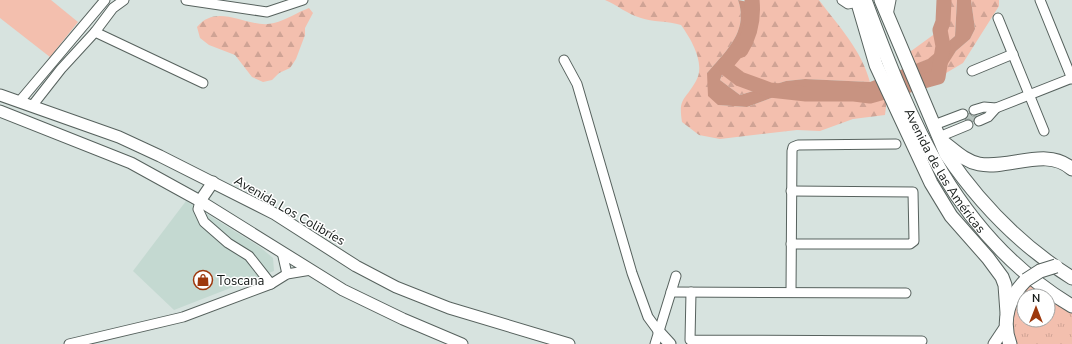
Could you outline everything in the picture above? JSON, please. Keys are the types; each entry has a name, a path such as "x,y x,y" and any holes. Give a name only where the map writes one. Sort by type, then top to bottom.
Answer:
{"highway":[{"path":"860,0 882,63 941,200 962,231 988,258 1002,277 1005,285 1010,344"},
{"name":"Avenida de las Américas","path":"881,0 946,154 959,173 989,209 1022,242 1072,278"},
{"name":"Avenida de las Américas","path":"901,105 959,202 989,239 1024,272 1072,306"},
{"path":"937,134 961,156 980,164 1004,164 1046,159 1063,163 1072,169"},
{"path":"1007,320 1014,295 1026,280 1040,271 1056,266 1072,266"}],"main road":[{"name":"Avenida Los Colibríes","path":"0,95 119,137 213,182 275,214 356,266 396,287 449,308 568,344"},
{"path":"0,111 131,163 200,201 343,290 404,319 462,344"},
{"path":"200,201 213,182"},
{"path":"994,344 1007,320"},
{"path":"659,332 670,344"}],"street":[{"path":"19,102 105,0"},
{"path":"32,106 61,69 95,32 113,8 124,0"},
{"path":"186,0 267,12 303,0"},
{"path":"842,0 848,4 860,0"},
{"path":"888,16 891,0"},
{"path":"979,121 988,117 996,108 1072,78 1040,0"},
{"path":"998,18 1044,131"},
{"path":"95,32 203,84"},
{"path":"972,71 1013,54"},
{"path":"564,60 577,84 632,273 648,317 659,332"},
{"path":"974,110 984,106 996,108"},
{"path":"937,134 963,114"},
{"path":"937,134 968,125"},
{"path":"791,292 791,191 793,147 798,145 896,144"},
{"path":"791,191 914,192 914,241 910,244 791,244"},
{"path":"200,201 198,209 204,222 228,243 249,256 271,284"},
{"path":"282,252 288,274"},
{"path":"69,344 183,317 271,284 288,274 311,270"},
{"path":"655,344 676,276"},
{"path":"671,292 906,293"},
{"path":"691,292 690,340 922,341"}],"shaded area":[{"path":"738,0 748,2 752,22 749,37 741,50 726,64 720,80 740,95 786,81 805,79 870,82 928,59 955,36 957,0 971,0 975,29 970,39 956,51 947,65 930,74 884,91 849,89 800,90 787,92 747,107 718,105 708,96 707,73 734,40 738,31 741,11"},
{"path":"186,201 260,247 273,258 274,271 174,310 133,271"}],"green space":[{"path":"0,0 51,0 78,22 50,57 0,18"},
{"path":"605,0 738,0 741,11 738,31 734,40 707,73 718,105 747,107 787,92 800,90 849,89 884,91 887,98 885,115 853,119 820,131 797,130 720,139 699,135 682,122 682,103 696,81 699,74 699,67 693,44 681,25 641,18"},
{"path":"747,0 819,0 842,29 855,49 866,70 870,82 805,79 786,81 740,95 720,80 726,64 741,50"},
{"path":"943,0 957,0 955,36 929,59 911,66 907,54 940,30 944,7"},
{"path":"971,0 999,0 999,6 963,63 919,89 915,80 946,65 956,51 970,39 975,29"},
{"path":"309,8 313,13 305,28 305,35 296,59 290,68 279,73 272,80 263,82 252,77 235,55 209,45 200,38 197,27 205,20 214,16 224,16 254,23 274,23"},
{"path":"1026,280 1036,288 1022,288"},
{"path":"1016,300 1016,328 1056,328 1056,302 1072,313 1072,344 994,344"}],"building":[{"path":"969,113 972,116 977,116 973,122 969,119 965,120"}],"waterway":[{"path":"752,0 753,14 747,38 741,50 736,52 726,64 727,69 740,79 770,90 806,94 854,94 870,96 938,77 943,46 940,30 943,22 944,0"}],"place":[{"name":"Toscana","path":"203,280"}]}
